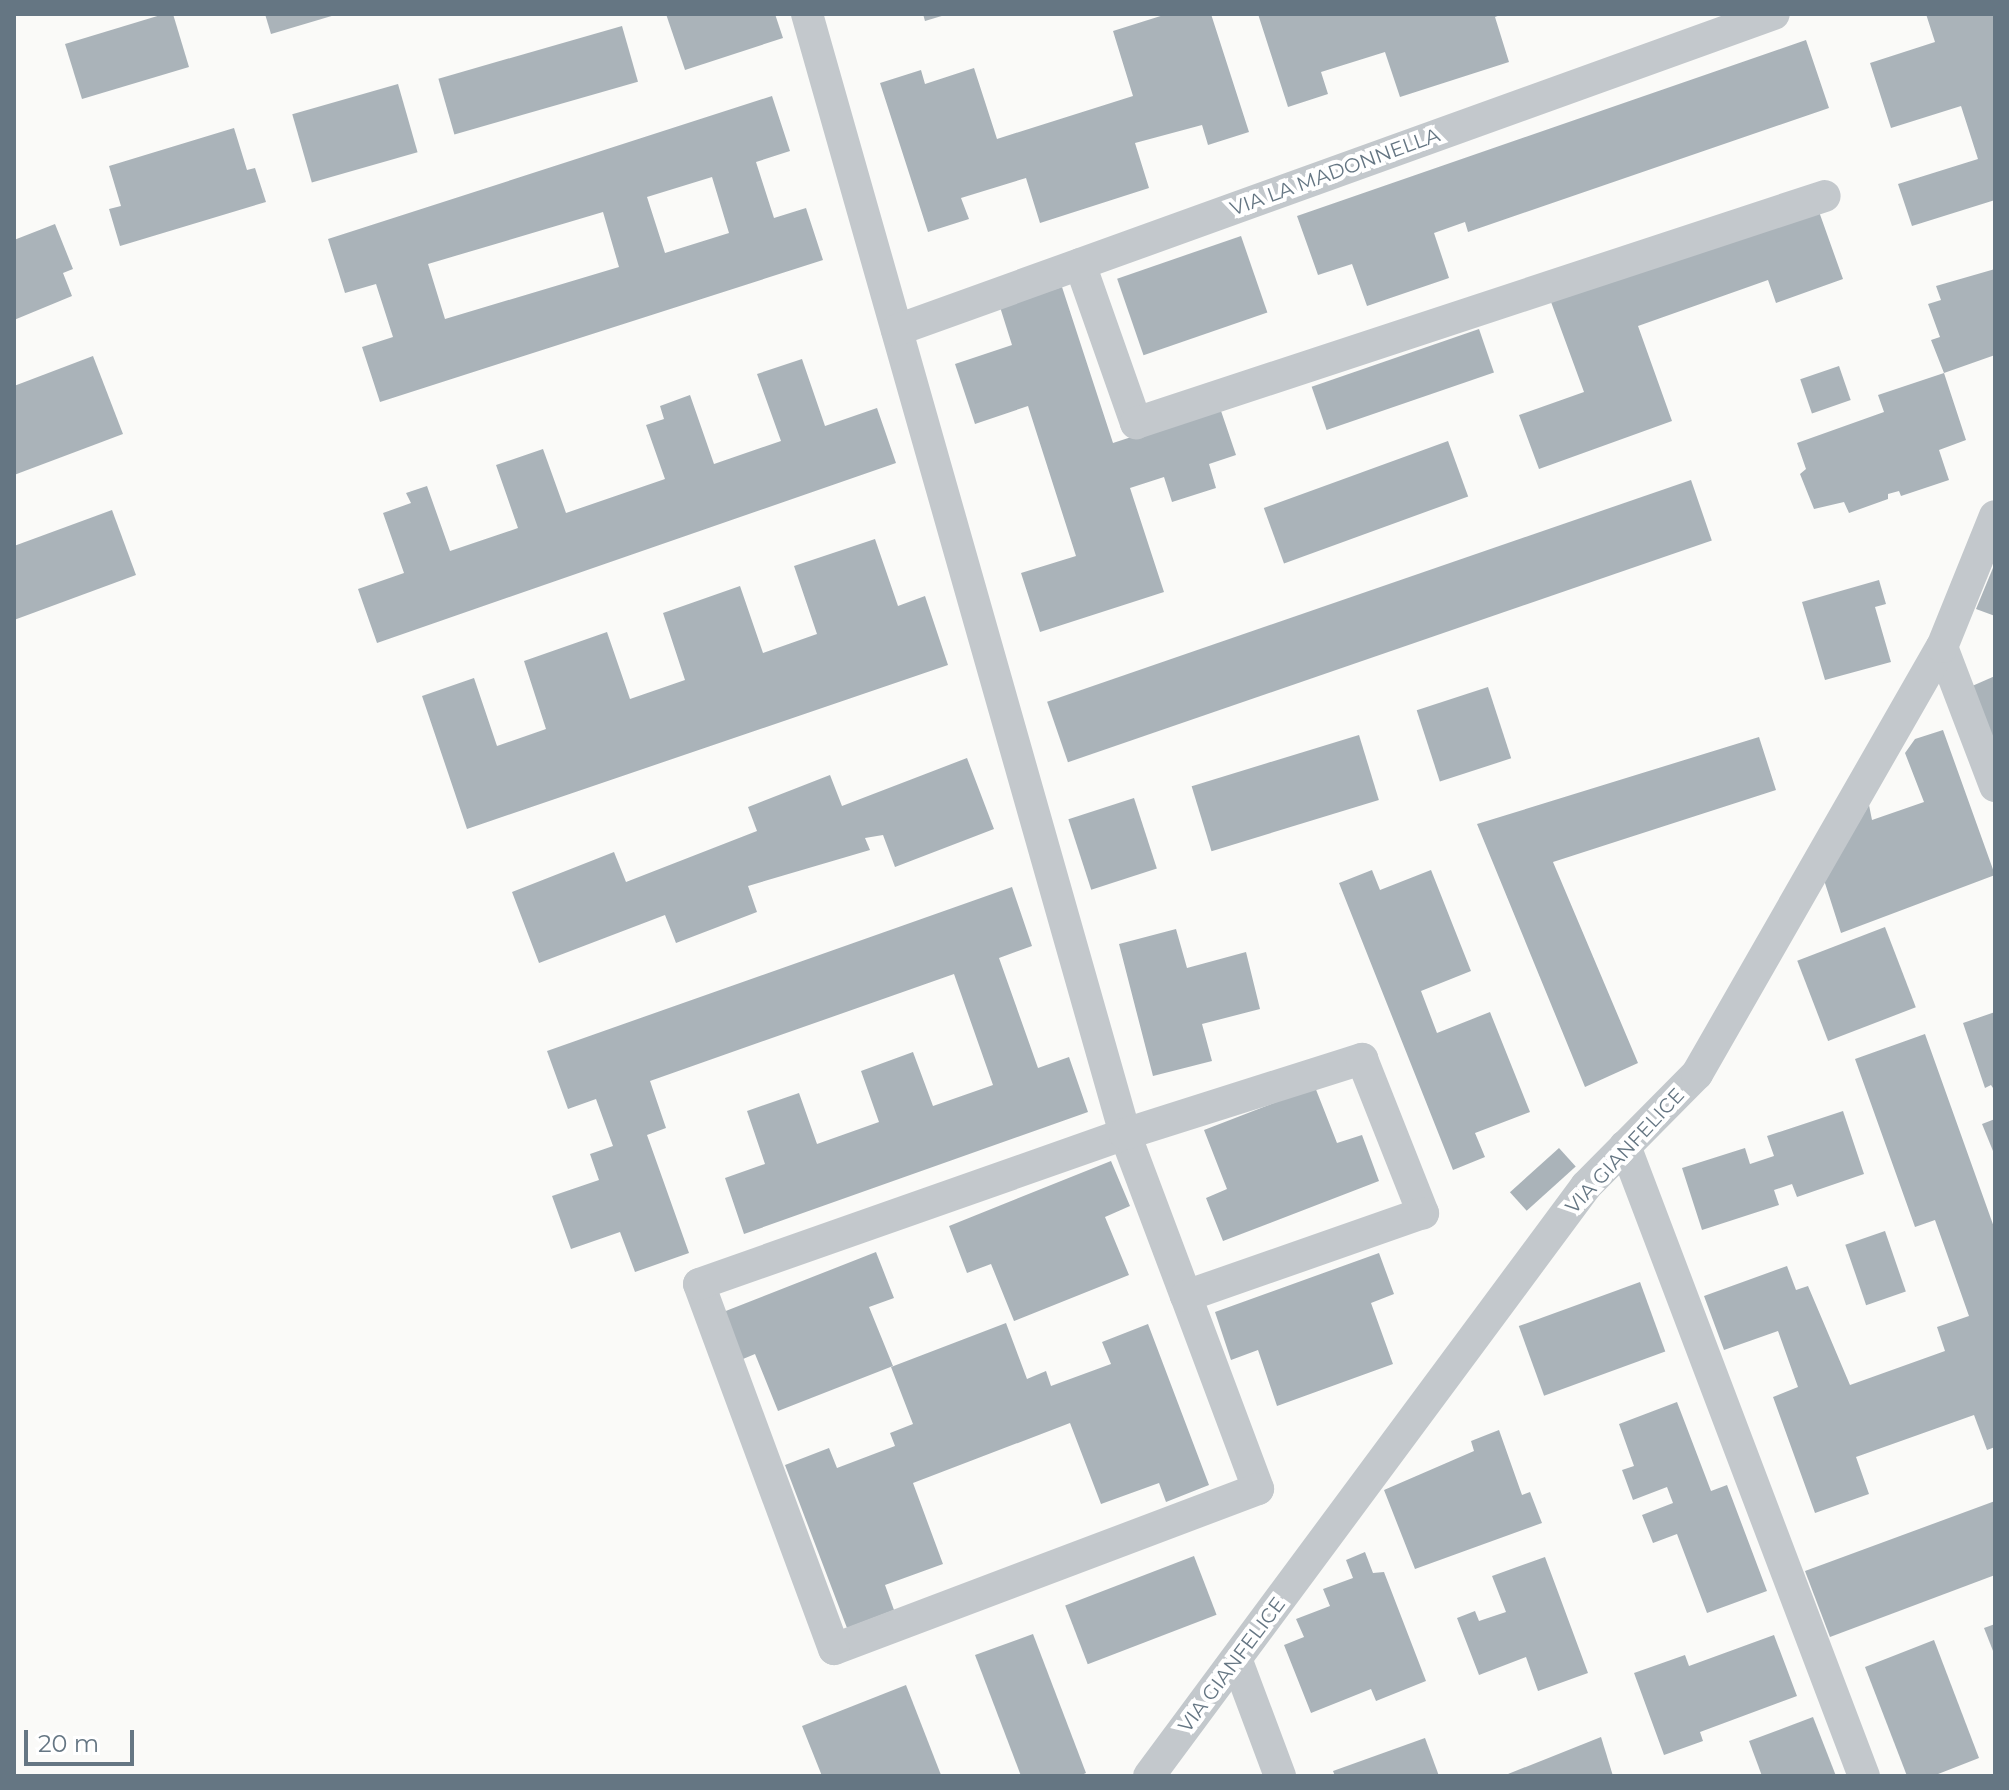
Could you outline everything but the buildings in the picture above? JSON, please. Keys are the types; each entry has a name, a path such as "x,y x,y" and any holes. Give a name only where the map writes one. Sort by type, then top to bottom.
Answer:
{"street":[{"path":"807,14 1125,1134 1258,1489 834,1649 699,1284 1125,1134 1362,1059 1423,1213 1186,1296"},
{"name":"VIA LA MADONNELLA","path":"897,330 1774,14"},
{"path":"1080,264 1136,423 1825,196"},
{"name":"VIA GIANFELICE","path":"1149,1776 1586,1186 1697,1074 1942,647 1995,516"},
{"path":"1942,647 1995,786"},
{"path":"1625,1146 1864,1776"},
{"path":"1237,1661 1280,1776"}]}
